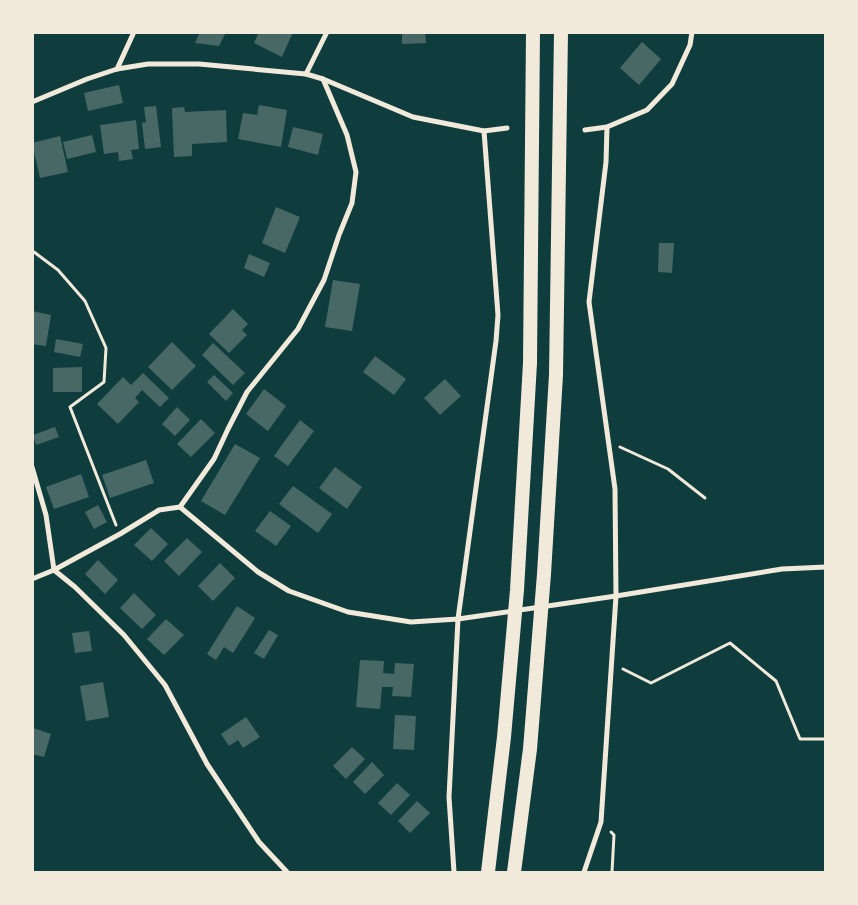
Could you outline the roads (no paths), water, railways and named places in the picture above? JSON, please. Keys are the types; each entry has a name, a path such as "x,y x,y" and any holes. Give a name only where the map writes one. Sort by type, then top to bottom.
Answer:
{"highway":[{"path":"488,872 504,738 516,599 529,373 533,32"},
{"path":"514,872 530,740 556,375 562,32"}],"street":[{"path":"117,69 134,32"},
{"path":"306,74 327,32"},
{"path":"585,130 607,127 647,110 672,84 690,45 692,32"},
{"path":"32,102 87,79 117,69 148,64 198,64 306,74 323,79 413,117 484,130 507,128"},
{"path":"32,579 54,570 159,510 180,507 214,459 247,392 298,330 324,280 352,203 356,172 347,134 323,79"},
{"path":"584,872 601,822 616,596 615,489 589,302 606,162 607,127"},
{"path":"454,872 449,797 458,619 495,350 498,315 484,130"},
{"path":"32,466 46,515 54,570 75,587 124,635 165,685 207,764 259,842 287,872"},
{"path":"180,507 258,572 289,591 348,612 411,622 458,619 591,600 782,569 826,567"}]}
